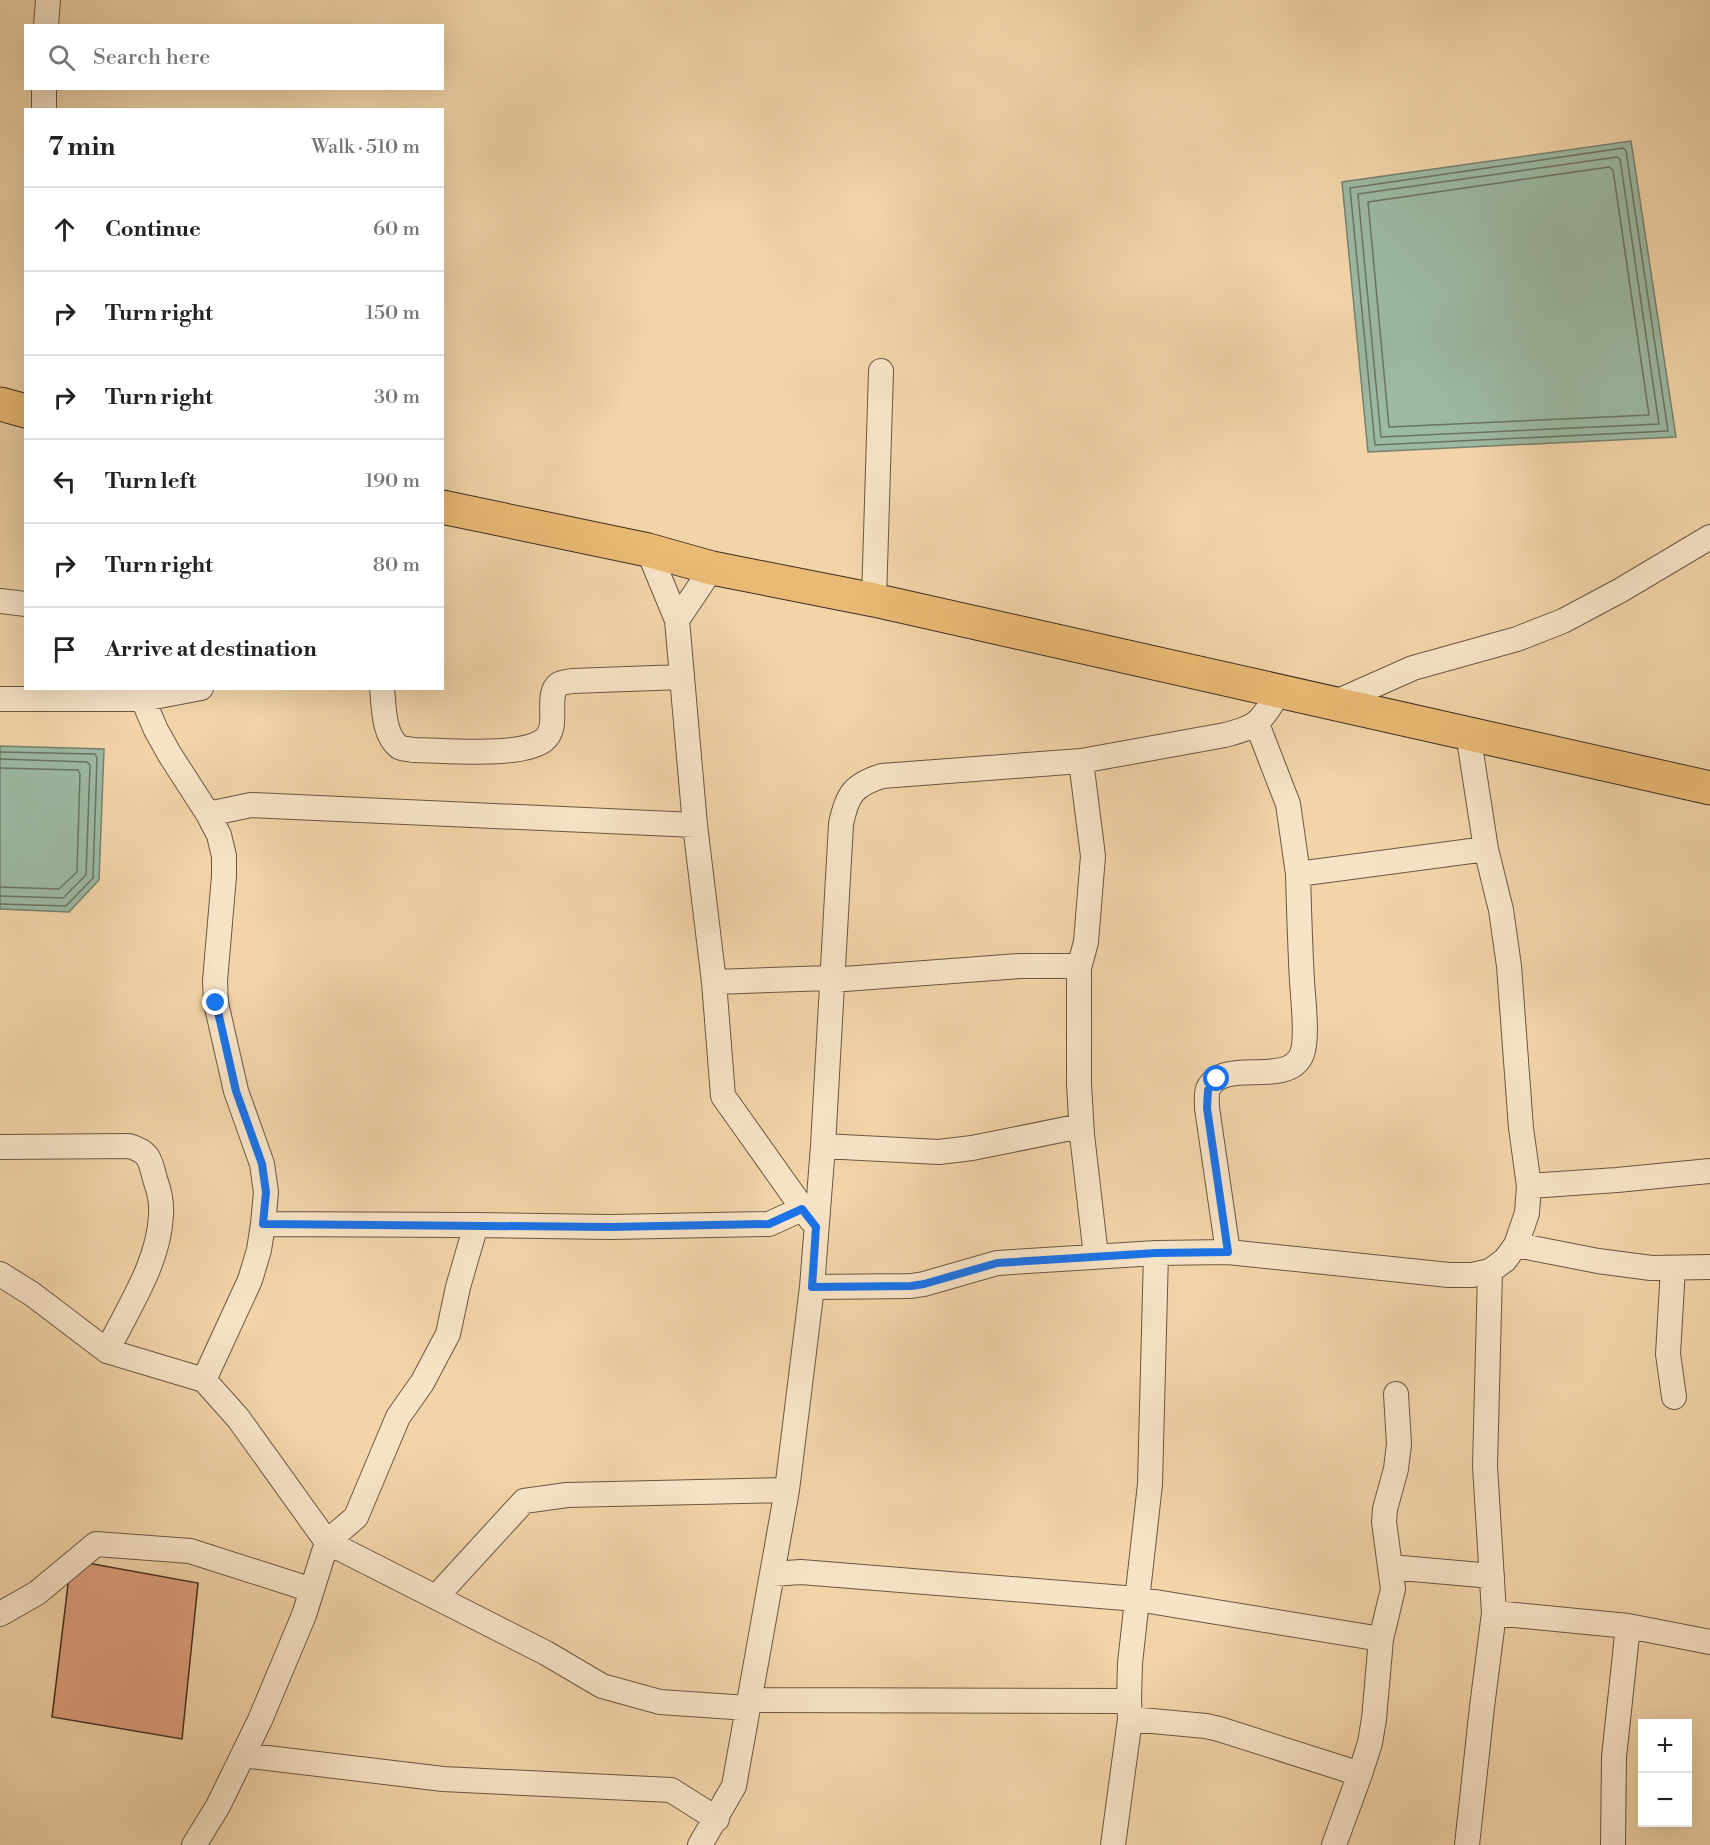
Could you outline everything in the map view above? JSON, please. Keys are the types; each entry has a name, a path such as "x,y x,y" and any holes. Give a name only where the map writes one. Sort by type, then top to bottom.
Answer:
{"main road":[{"path":"0,404 24,410"},
{"path":"444,507 648,550 712,568 874,600 1710,788"}],"street":[{"path":"46,24 48,0"},
{"path":"44,90 44,108"},
{"path":"874,600 881,371"},
{"path":"1334,703 1413,668 1517,639 1563,621 1621,590 1710,537"},
{"path":"648,550 677,620 694,825 714,982 723,1096 809,1218"},
{"path":"677,620 712,568"},
{"path":"0,601 24,604"},
{"path":"382,690 388,731 400,748 503,751 535,745 547,738 552,729 554,691 559,684 572,681 682,677"},
{"path":"0,699 140,694 181,690"},
{"path":"700,1845 734,1786 787,1490 812,1287 809,1218 823,1146 841,824 845,807 854,791 864,782 882,777 1081,761 1245,730 1257,724 1280,691"},
{"path":"140,694 165,747 219,835 224,856 224,876 215,981 216,1003 236,1091 262,1164 266,1192 259,1250 250,1280 204,1380"},
{"path":"1228,1252 1207,1108 1208,1090 1217,1079 1232,1074 1274,1072 1294,1066 1302,1055 1304,1044 1298,874 1288,804 1257,724"},
{"path":"812,1287 911,1286 997,1263 1156,1253 1228,1252 1449,1275 1472,1275 1490,1271 1504,1260 1516,1245 1527,1213 1529,1186 1521,1128 1509,966 1501,910 1486,849 1468,733"},
{"path":"1081,761 1093,871 1086,942 1078,968 1078,1084 1096,1256"},
{"path":"208,814 251,805 694,825"},
{"path":"1298,874 1486,849"},
{"path":"714,982 831,980 1020,966 1078,968"},
{"path":"823,1146 939,1152 972,1148 1081,1126"},
{"path":"0,1147 129,1146 142,1150 150,1158 160,1195 161,1215 157,1237 149,1264 107,1351"},
{"path":"1529,1186 1710,1171"},
{"path":"263,1224 610,1227 769,1224 809,1218"},
{"path":"194,1845 218,1806 260,1720 304,1615 327,1542 356,1517 398,1417 422,1383 447,1334 476,1225"},
{"path":"1516,1245 1598,1261 1651,1268 1710,1267"},
{"path":"1113,1845 1130,1710 1130,1663 1150,1484 1156,1253"},
{"path":"1672,1268 1668,1354 1674,1397"},
{"path":"1467,1845 1494,1613 1485,1466 1490,1271"},
{"path":"0,1274 32,1294 107,1351 204,1380 238,1418 327,1542 546,1653 602,1686 660,1702 748,1708"},
{"path":"1334,1845 1370,1743 1381,1639 1394,1589 1384,1509 1396,1469 1399,1444 1396,1394"},
{"path":"436,1597 524,1501 567,1495 787,1490"},
{"path":"0,1614 37,1593 96,1544 190,1551 312,1590"},
{"path":"1390,1567 1492,1576"},
{"path":"772,1574 801,1572 1137,1599 1381,1639"},
{"path":"1494,1613 1628,1626 1710,1642"},
{"path":"1613,1845 1614,1757 1628,1626"},
{"path":"748,1708 750,1700 1130,1710 1213,1728 1360,1774"},
{"path":"243,1755 443,1779 670,1790 717,1819"}],"water":[{"path":"1631,141 1676,437 1368,452 1342,182"},
{"path":"0,746 104,749 99,880 69,912 0,909"}],"building":[{"path":"71,1560 198,1583 182,1739 52,1717"}],"route":[{"path":"216,1003 236,1091 262,1164 266,1192 263,1224 610,1227 769,1224 802,1209 816,1227 812,1287 911,1286 997,1263 1156,1253 1228,1252 1207,1108 1208,1090 1217,1079"}]}
